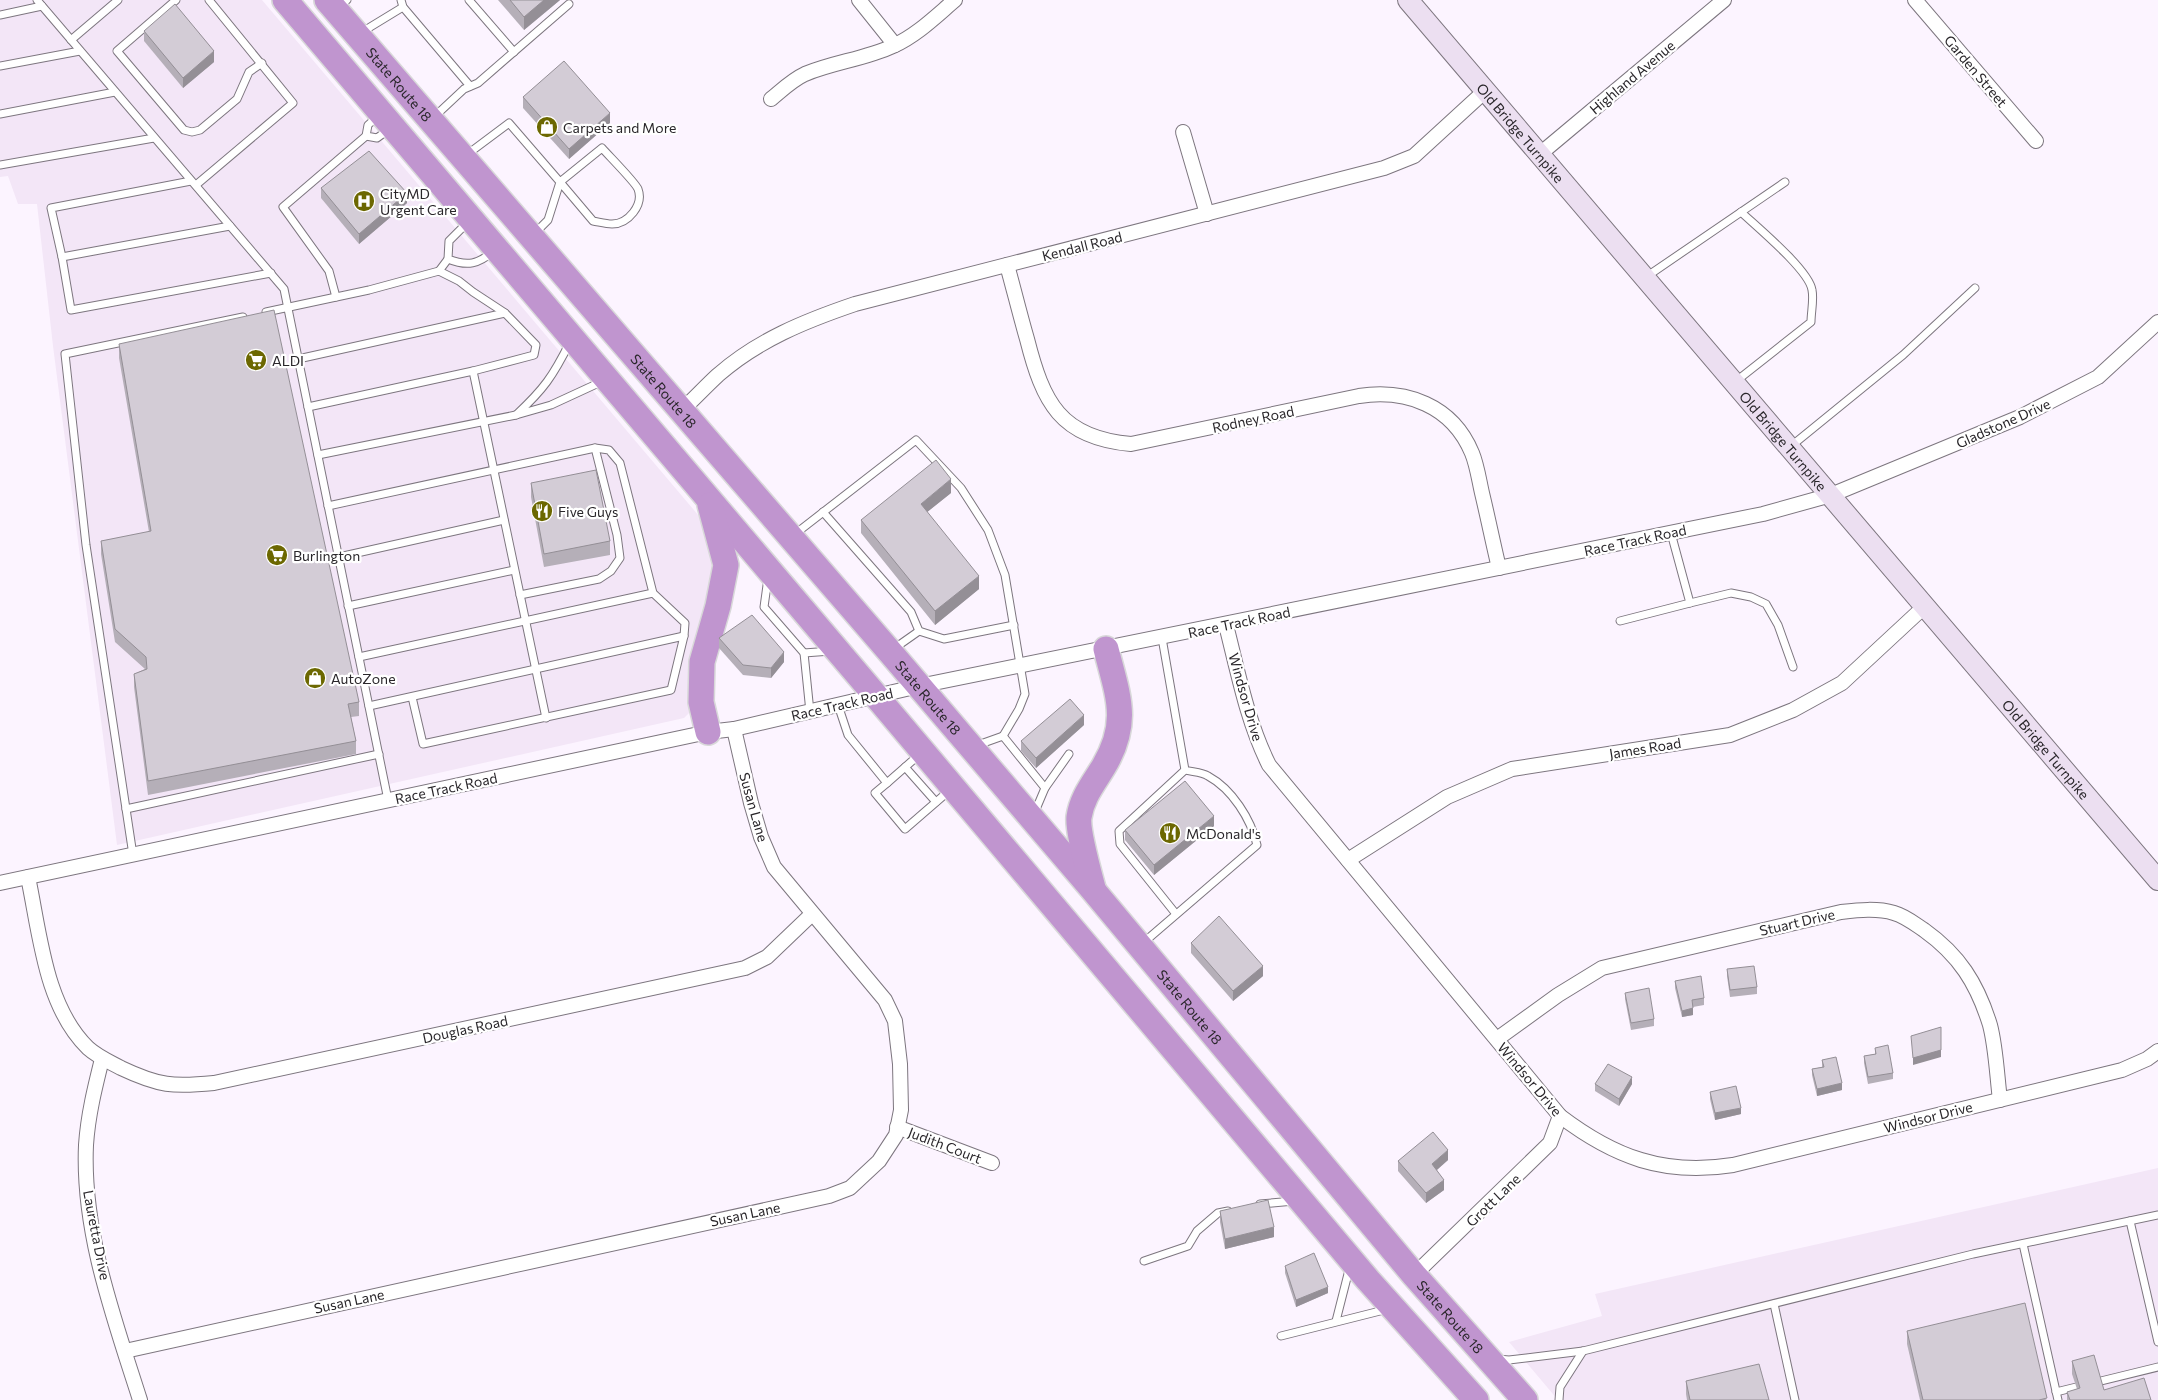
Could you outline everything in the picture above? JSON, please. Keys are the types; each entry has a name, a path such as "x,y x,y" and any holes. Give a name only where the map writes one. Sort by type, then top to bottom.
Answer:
{"highway":[{"path":"285,0 876,696 914,759 944,795 1393,1308 1476,1400"},
{"name":"State Route 18","path":"337,3 357,35 890,652 1093,890 1414,1276 1525,1400"},
{"path":"708,498 726,565 718,606 702,662 701,702 708,732"},
{"path":"1093,890 1078,818 1085,795 1104,766 1116,742 1121,718 1118,694 1106,650"}],"street":[{"path":"859,0 894,45"},
{"path":"771,99 787,85 805,75 872,55 894,45 918,31 955,0"},
{"name":"Old Bridge Turnpike","path":"1408,0 2158,880"},
{"name":"Highland Avenue","path":"1540,154 1724,0"},
{"name":"Garden Street","path":"1915,0 2036,142"},
{"name":"Kendall Road","path":"682,410 719,375 748,353 778,334 811,319 855,304 1384,168 1414,156 1485,91"},
{"path":"1183,132 1207,214"},
{"name":"Rodney Road","path":"1007,265 1035,370 1045,396 1059,415 1074,427 1101,439 1131,444 1367,395 1396,394 1434,407 1462,435 1472,453 1499,568"},
{"name":"Gladstone Drive","path":"1831,495 2020,417 2098,377 2158,322"},
{"name":"Race Track Road","path":"0,883 708,732 734,729 919,686 1106,650 1763,514 1831,495"},
{"name":"James Road","path":"1348,860 1447,797 1512,769 1730,735 1793,710 1842,683 1925,606"},
{"name":"Windsor Drive","path":"1226,624 1251,720 1269,765 1560,1116 1581,1132 1617,1152 1656,1164 1696,1169 1733,1165 2122,1070 2148,1058 2158,1050"},
{"name":"Susan Lane","path":"124,1351 829,1196 850,1188 879,1161 896,1135 901,1110 900,1064 896,1021 885,1000 774,867 761,837 734,729"},
{"path":"28,877 48,968 59,1005 73,1030 89,1049 102,1059"},
{"name":"Stuart Drive","path":"1497,1040 1558,995 1602,968 1841,912 1868,910 1895,913 1941,942 1957,958 1974,984 1990,1026 2000,1100"},
{"name":"Douglas Road","path":"102,1059 160,1084 181,1086 214,1083 745,968 767,957 812,914"},
{"name":"Lauretta Drive","path":"102,1059 90,1112 86,1145 88,1202 100,1266 140,1400"},
{"name":"Grott Lane","path":"1414,1276 1550,1143 1560,1116"},
{"name":"Judith Court","path":"897,1127 992,1163"}],"lane":[{"path":"71,40 118,0"},
{"path":"176,0 117,51 184,130 192,132 200,130 237,99 249,72 262,63"},
{"path":"209,0 293,103 194,183 51,208 72,310 271,273"},
{"path":"469,0 514,52"},
{"path":"0,14 40,2 284,289 388,800"},
{"path":"357,35 402,4 470,86"},
{"path":"431,120 464,89 478,83 569,4"},
{"path":"0,66 80,51"},
{"path":"0,114 115,92"},
{"path":"336,297 329,271 283,207 366,136 368,126 387,120"},
{"path":"366,136 377,138 387,120"},
{"path":"463,157 508,123 560,182 593,222 613,224 625,222 638,204 638,189 602,148 560,182 548,220 532,236"},
{"path":"0,165 154,138"},
{"path":"1645,277 1785,182"},
{"path":"1735,382 1810,322 1812,290 1805,276 1798,268 1741,212"},
{"path":"259,314 439,271 448,260 449,242 471,219"},
{"path":"62,257 230,226"},
{"path":"448,260 462,264 481,261 497,249"},
{"path":"308,407 473,371 534,355 536,345 505,313 459,281 439,271"},
{"path":"1790,447 1903,355 1975,288"},
{"path":"298,359 505,313"},
{"path":"133,855 86,545 65,354 249,316"},
{"path":"516,415 540,392 554,374 572,337"},
{"path":"473,371 546,718"},
{"path":"318,455 516,415 551,405 607,379"},
{"path":"791,537 916,440 961,488 988,530 1005,575 1022,666 1025,694 1003,736 971,747"},
{"path":"328,506 595,448 609,450 620,463 653,592 685,623 684,636 671,690 423,744 412,697"},
{"path":"520,595 599,579 611,571 620,558 617,535 595,448"},
{"path":"823,512 911,612 919,631 944,639 1014,625"},
{"path":"338,557 504,520"},
{"path":"1671,533 1690,603"},
{"path":"348,606 514,570"},
{"path":"769,570 764,607 804,653 810,712"},
{"path":"359,657 653,592"},
{"path":"1620,621 1731,593 1751,597 1766,604 1778,625 1793,667"},
{"path":"890,652 919,631"},
{"path":"369,706 684,636"},
{"path":"1162,638 1185,770"},
{"path":"804,653 837,651"},
{"path":"838,705 848,735 887,783"},
{"path":"1003,736 1045,788"},
{"path":"126,809 379,754"},
{"path":"1032,819 1045,788 1069,754"},
{"path":"914,759 875,793 905,829 944,795"},
{"path":"1140,946 1257,845 1253,828 1231,795 1207,775 1185,770"},
{"path":"1176,914 1120,844 1119,831 1185,770"},
{"path":"1252,1205 1270,1202 1301,1201"},
{"path":"1144,1262 1188,1246 1197,1231 1218,1213 1235,1209"},
{"path":"1488,1357 1510,1360 1583,1351 1973,1254 2158,1215"},
{"path":"2130,1221 2158,1342"},
{"path":"2023,1244 2058,1400"},
{"path":"1336,1321 1339,1302 1351,1260"},
{"path":"1774,1304 1795,1400"},
{"path":"1280,1336 1393,1308"},
{"path":"1559,1400 1560,1387 1583,1351"},
{"path":"2056,1392 2158,1367"}],"shaded area":[{"path":"0,0 262,0 699,516 713,546 711,588 695,707 684,718 117,845 53,346 37,204 18,204 8,176 0,177"},
{"path":"2158,1168 2158,1400 1558,1400 1509,1342 1602,1316 1595,1294"}],"building":[{"path":"510,0 544,0 524,17"},
{"path":"175,4 214,51 183,78 144,31"},
{"path":"564,61 610,113 569,149 523,97"},
{"name":"CityMD Urgent Care","path":"369,151 407,193 359,234 321,188"},
{"path":"274,310 359,702 348,704 356,741 148,781 134,674 147,669 146,657 115,629 101,541 151,531 119,344"},
{"path":"936,460 951,479 921,504 979,576 935,611 861,520"},
{"path":"596,470 610,541 544,554 531,483"},
{"path":"752,615 784,652 771,668 743,665 719,638"},
{"path":"1070,699 1084,715 1036,758 1021,741"},
{"name":"McDonald's","path":"1185,781 1214,816 1154,865 1125,830"},
{"path":"1219,916 1263,966 1233,991 1191,943"},
{"path":"1754,966 1757,987 1730,990 1727,969"},
{"path":"1701,976 1704,998 1692,1000 1693,1008 1682,1011 1675,981"},
{"path":"1649,988 1654,1019 1631,1023 1625,993"},
{"path":"1941,1027 1941,1050 1913,1058 1911,1036"},
{"path":"1888,1045 1893,1073 1868,1077 1864,1056 1876,1054 1875,1048"},
{"path":"1836,1057 1842,1083 1817,1089 1812,1069 1824,1067 1822,1060"},
{"path":"1608,1064 1632,1077 1619,1099 1595,1084"},
{"path":"1736,1086 1741,1108 1715,1113 1710,1092"},
{"path":"1433,1132 1448,1150 1432,1164 1444,1180 1426,1193 1398,1161"},
{"path":"1268,1200 1274,1227 1225,1239 1220,1211"},
{"path":"1314,1253 1328,1287 1296,1300 1285,1266"},
{"path":"2025,1303 2047,1398 2039,1400 1923,1400 1907,1331"},
{"path":"2094,1355 2104,1390 2144,1378 2151,1400 2070,1400 2067,1392 2080,1388 2072,1361"},
{"path":"1759,1364 1769,1400 1690,1400 1686,1381"}],"place":[{"name":"Carpets and More","path":"547,127"},
{"name":"CityMD Urgent Care","path":"364,201"},
{"name":"ALDI","path":"256,360"},
{"name":"Five Guys","path":"542,511"},
{"name":"Burlington","path":"277,555"},
{"name":"AutoZone","path":"315,678"},
{"name":"McDonald's","path":"1170,833"}]}
